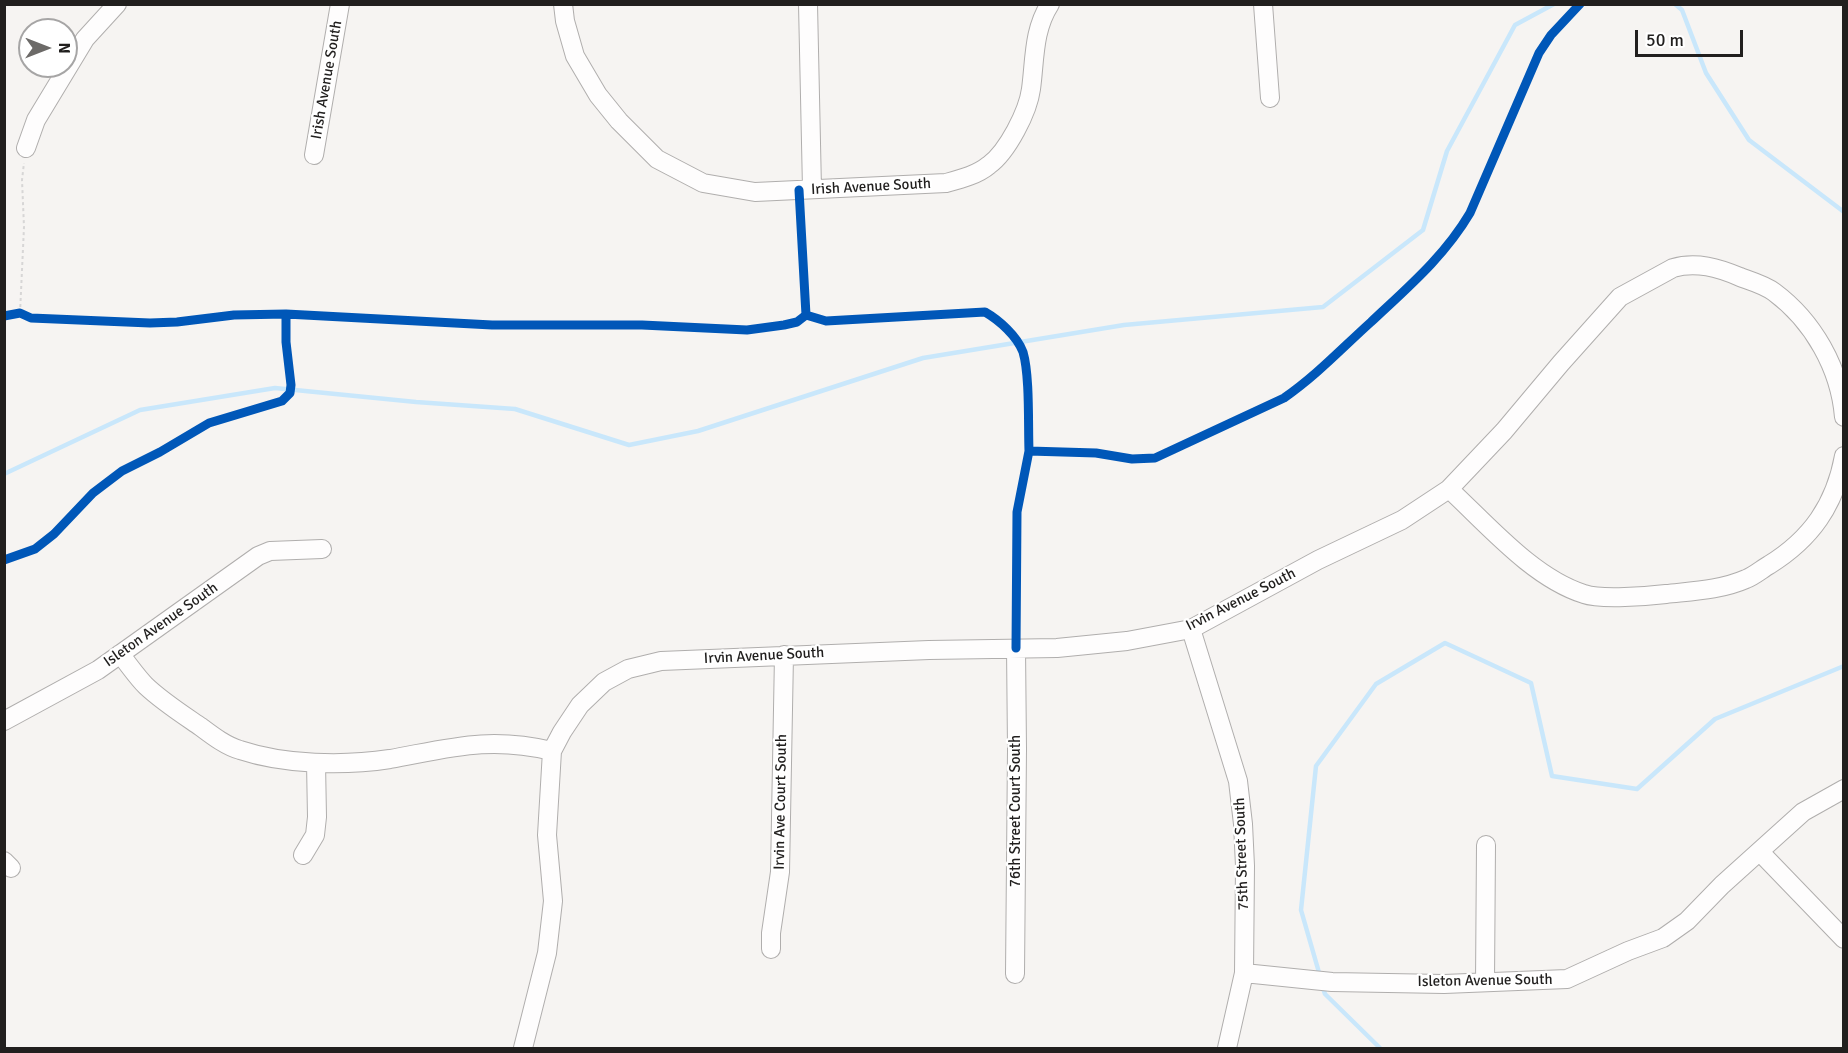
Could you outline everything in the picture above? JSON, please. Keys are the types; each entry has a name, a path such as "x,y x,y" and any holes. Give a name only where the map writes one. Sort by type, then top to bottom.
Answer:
{"street":[{"path":"26,148 36,120 85,39 117,4"},
{"name":"Irish Avenue South","path":"314,155 340,4"},
{"name":"Irish Avenue South","path":"563,4 565,21 575,56 598,95 619,121 657,159 702,183 755,192 946,183 972,175 990,165 1007,145 1024,112 1031,92 1034,50 1039,28 1050,4"},
{"path":"808,4 812,189"},
{"path":"1263,4 1270,98"},
{"name":"Irvin Avenue South","path":"552,751 580,705 604,682 628,669 661,661 784,655 1057,648 1128,641 1191,629 1318,560 1402,520 1449,489 1504,431 1620,297 1673,268 1683,265 1701,265 1724,270 1772,290 1790,306 1823,345 1832,365 1844,417"},
{"path":"1449,489 1527,561 1560,584 1586,595 1645,597 1714,589 1747,579 1791,552 1826,510 1844,456"},
{"name":"Isleton Avenue South","path":"4,721 98,670 258,556 270,551 322,549"},
{"name":"75th Street South","path":"1191,629 1238,781 1245,866 1244,973 1227,1048"},
{"name":"76th Street Court South","path":"1015,974 1016,648"},
{"path":"120,654 145,684 165,703 239,750 273,758 316,763 387,759 487,742 525,744 552,751 547,835 554,901 547,952 523,1048"},
{"name":"Irvin Ave Court South","path":"771,949 771,933 780,872 784,655"},
{"path":"303,855 315,835 316,763"},
{"name":"Isleton Avenue South","path":"1244,973 1332,982 1444,984 1567,979 1663,938 1687,921 1722,885 1803,813 1844,789"},
{"path":"1485,982 1486,845"},
{"path":"1760,852 1844,939"}],"path":[{"path":"20,313 24,219 22,180 26,148"}],"waterway":[{"path":"4,474 140,410 275,388 515,409 629,445 698,431 923,358 1124,325 1323,307 1423,230 1447,151 1515,25 1554,4"},
{"path":"1675,4 1682,10 1706,73 1749,140 1844,212"},
{"path":"1320,976 1301,910 1316,766 1376,684 1445,643 1531,683 1552,776 1637,789 1715,719 1844,666"},
{"path":"1322,985 1325,994 1380,1048"}],"cycle path":[{"path":"4,316 20,313 31,318 150,323 234,315 286,314 492,325 642,325 747,330 797,322 806,315 826,321 985,312 1007,329 1017,340 1023,352 1028,387 1029,451 1096,453 1132,459 1155,458 1284,398 1329,362 1424,271 1449,244 1470,213 1539,53 1551,35 1580,4"},
{"path":"799,190 806,315"},
{"path":"4,560 35,549 54,534 93,493 122,471 209,423 282,401 290,393 291,385 286,342 286,314"},
{"path":"1016,648 1017,512 1029,451"}]}
